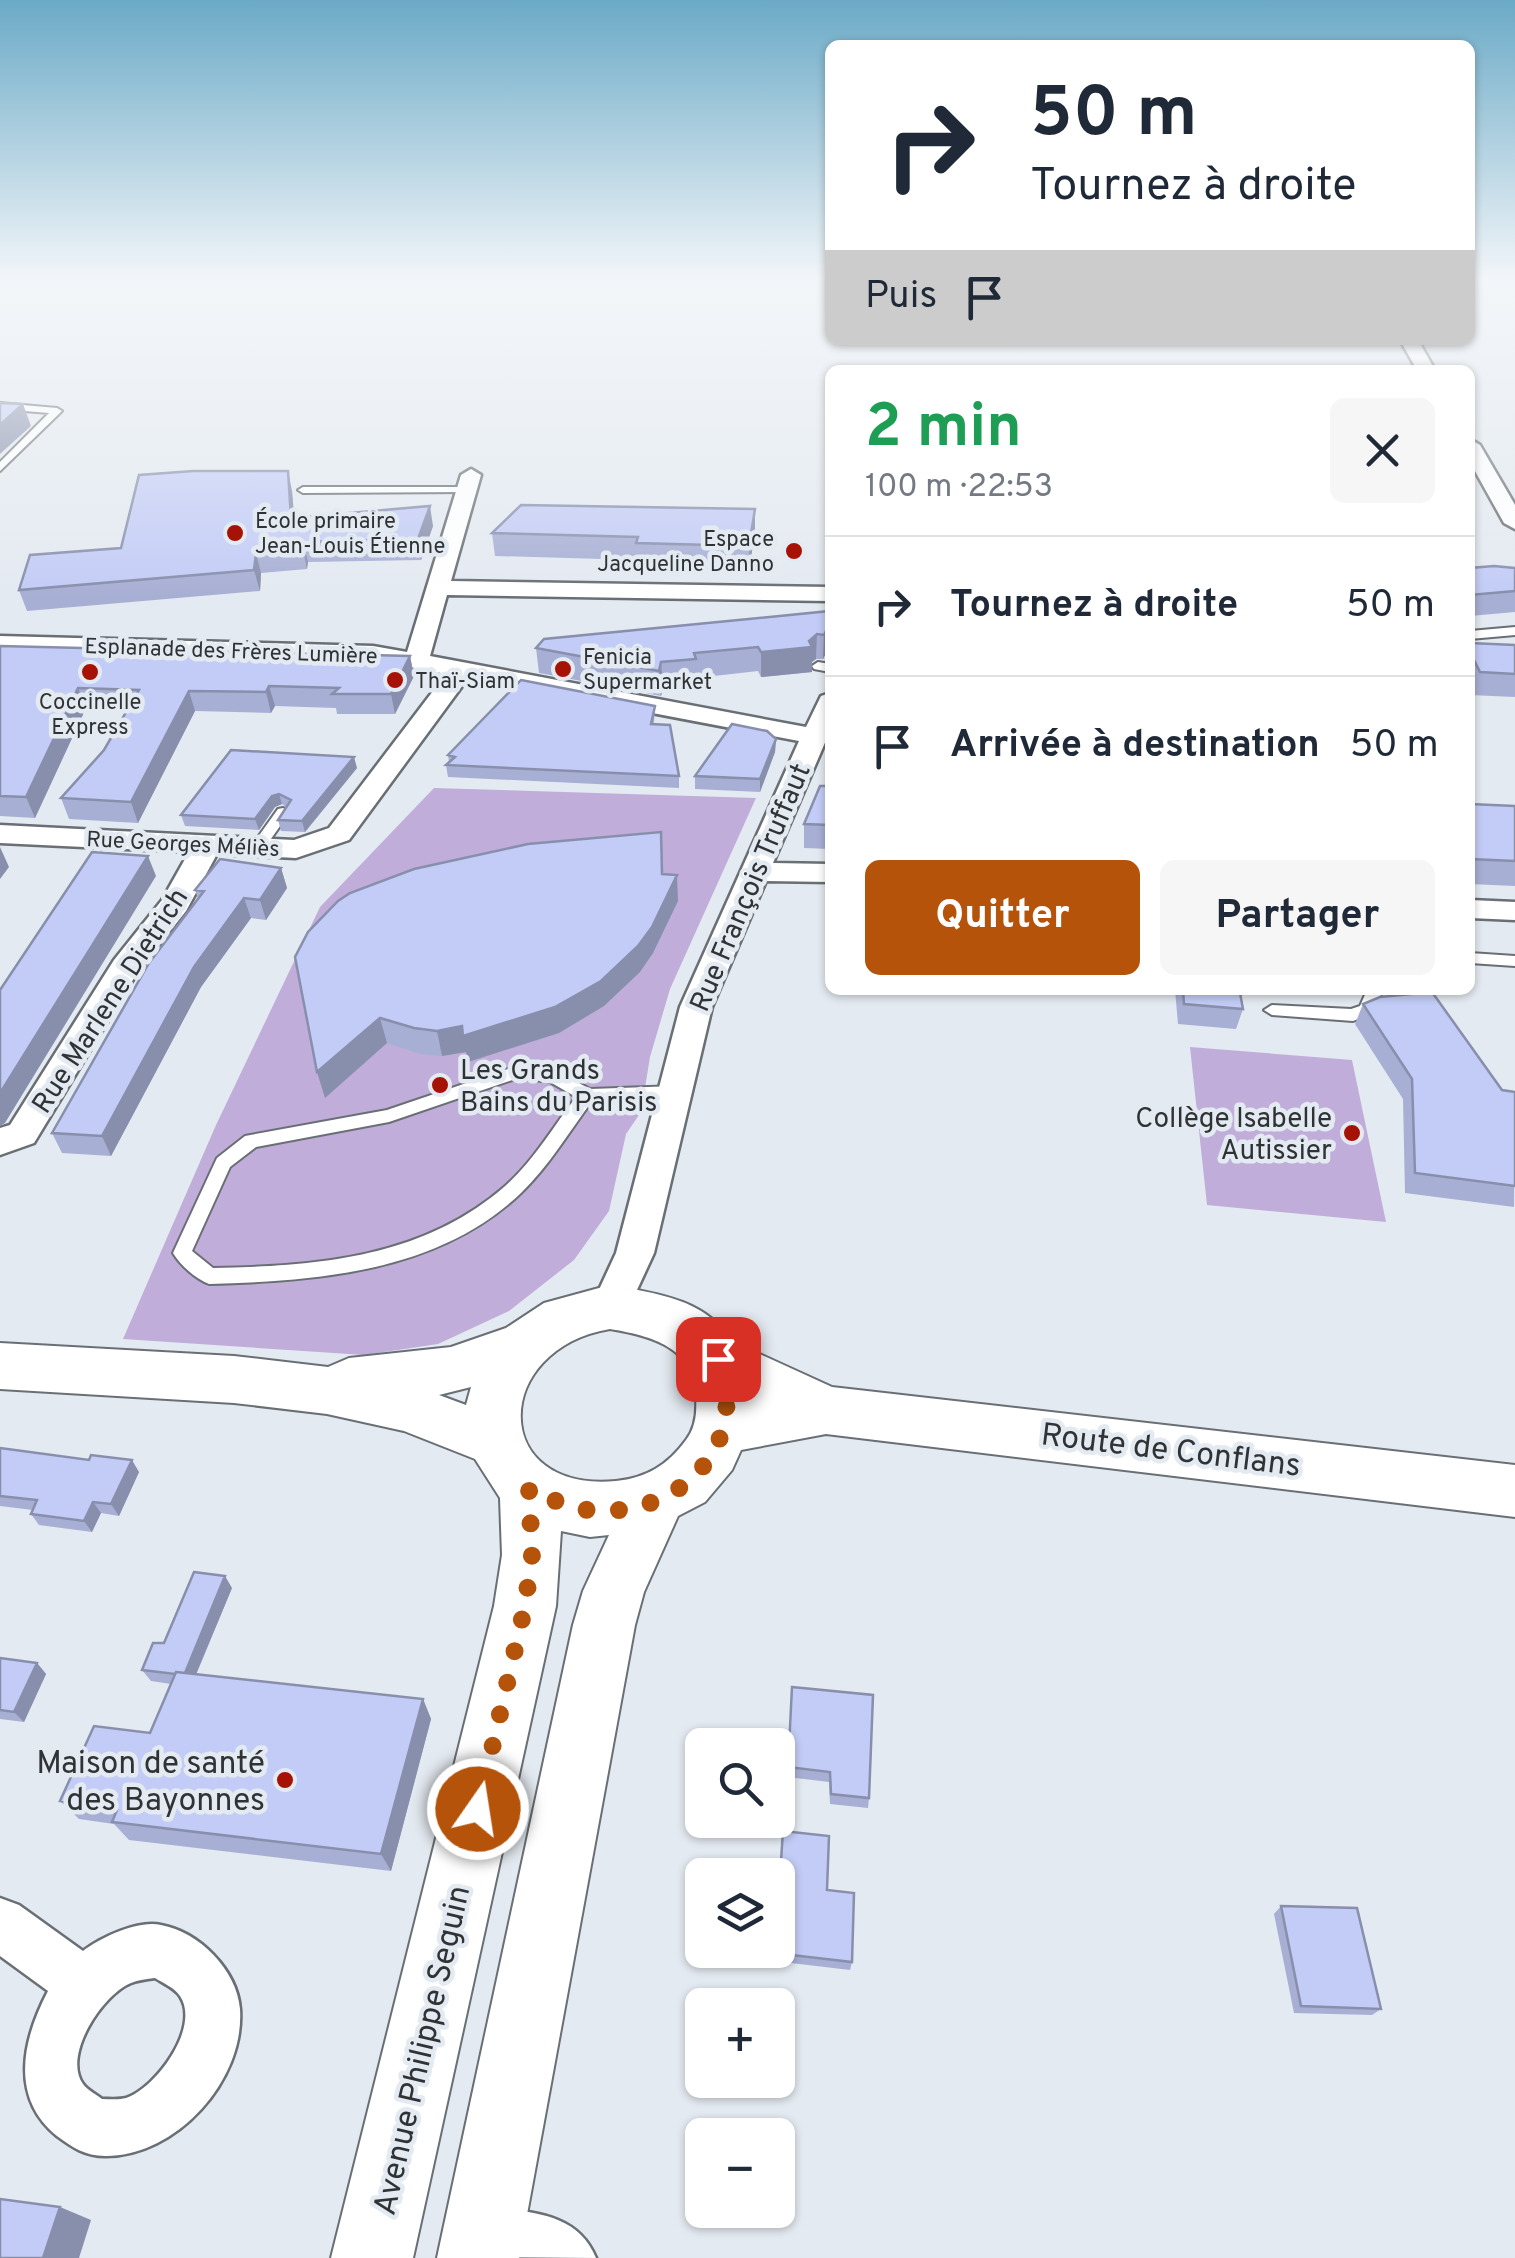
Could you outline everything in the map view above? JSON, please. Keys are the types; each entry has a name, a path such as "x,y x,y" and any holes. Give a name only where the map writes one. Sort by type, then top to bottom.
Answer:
{"main road":[{"path":"0,1366 270,1384 372,1399 440,1418 512,1465 557,1503 589,1510 623,1509 656,1500 700,1470 725,1428 729,1405 718,1359 702,1338 681,1322 632,1309 578,1312 549,1324 523,1344 501,1373 491,1407 512,1465"},
{"path":"270,1384 384,1380 452,1370 523,1344"},
{"name":"Route de Conflans","path":"718,1359 826,1410"},
{"name":"Route de Conflans","path":"725,1428 826,1410 1515,1491"},
{"name":"Avenue Philippe Seguin","path":"372,2258 525,1606 532,1555 512,1465"},
{"path":"480,2247 604,1625 614,1592 656,1500"}],"street":[{"path":"1475,455 1515,523"},
{"path":"417,660 469,482"},
{"path":"435,588 825,594"},
{"name":"Esplanade des Frères Lumière","path":"0,643 328,649 417,660 812,736"},
{"name":"Rue Georges Méliès","path":"0,834 296,848 339,834 461,670"},
{"name":"Rue François Truffaut","path":"632,1309 635,1253 696,1007 825,710"},
{"name":"Rue Marlene Dietrich","path":"0,1142 22,1134 125,966 175,904 207,846"},
{"path":"754,872 825,873"},
{"path":"1475,908 1515,911"},
{"path":"0,1924 85,1985"},
{"path":"480,2247 551,2247 566,2258"}],"lane":[{"path":"0,406 57,411 0,468"},
{"path":"303,490 469,482"},
{"path":"1475,635 1515,631"},
{"path":"258,848 283,812"},
{"path":"1475,958 1515,960"},
{"path":"1272,1010 1353,1015 1367,1009 1374,995"},
{"path":"587,1095 513,1190 476,1220 433,1243 378,1260 294,1276 209,1276 182,1252 223,1163 251,1141 389,1116 516,1072 554,1077 587,1095 677,1092"}],"shaded area":[{"name":"Les Grands Bains du Parisis","path":"434,788 756,798 670,989 650,1057 641,1112 626,1134 609,1211 574,1260 509,1311 438,1344 364,1355 123,1339 216,1125 320,907"},
{"path":"1190,1047 1352,1060 1386,1222 1207,1205"}],"building":[{"path":"0,403 23,404 0,425"},
{"path":"288,471 291,518 430,506 418,539 303,542 303,549 256,553 254,570 19,590 30,555 121,548 139,475"},
{"path":"521,505 755,509 749,546 636,543 638,537 492,533"},
{"path":"1475,568 1515,568 1515,591 1475,595"},
{"path":"825,611 825,633 809,641 812,647 694,653 696,659 661,662 659,671 536,648 544,639"},
{"path":"1475,643 1515,645 1515,674 1480,672 1475,662"},
{"path":"0,646 410,656 391,694 332,694 339,688 269,686 266,692 189,691 131,802 61,798 104,750 139,690 78,688 26,797 0,796"},
{"path":"521,680 655,706 651,724 670,725 679,776 446,765 455,757 448,755"},
{"path":"732,724 767,731 776,739 760,779 695,776"},
{"path":"231,750 354,757 302,821 278,820 291,800 279,794 272,796 255,819 181,815"},
{"path":"820,786 825,786 825,825 804,824"},
{"path":"1475,804 1515,806 1515,861 1475,859"},
{"path":"661,832 662,874 677,875 652,927 601,981 555,1007 463,1036 462,1026 437,1031 380,1018 317,1072 295,957 308,932 338,901 414,869 528,844"},
{"path":"92,852 148,856 0,1093 0,990"},
{"path":"220,859 281,868 260,900 244,898 194,967 102,1136 52,1133 149,963 204,891 195,890"},
{"path":"1183,995 1240,995 1243,1009 1184,1004"},
{"path":"1434,995 1502,1090 1515,1092 1515,1186 1415,1173 1412,1079 1363,1004 1380,997"},
{"path":"0,1448 89,1460 91,1455 132,1460 111,1504 93,1502 84,1521 31,1514 37,1500 0,1496"},
{"path":"194,1572 225,1576 185,1673 142,1670 153,1643 164,1643"},
{"path":"0,1658 37,1663 14,1712 0,1710"},
{"name":"Maison de santé des Bayonnes","path":"176,1672 423,1699 381,1854 112,1822 117,1810 60,1801 94,1726 150,1733"},
{"path":"792,1687 873,1695 869,1798 831,1794 830,1772 795,1768 795,1728 790,1728"},
{"path":"795,1832 829,1836 827,1890 854,1893 852,1962 795,1955 795,1858 781,1858 783,1838 795,1838"},
{"path":"1281,1906 1357,1908 1381,2009 1301,2006"},
{"path":"0,2199 60,2207 43,2258 0,2258"}],"place":[{"name":"École primaire Jean-Louis Étienne","path":"235,533"},
{"name":"Espace Jacqueline Danno","path":"794,551"},
{"name":"Fenicia Supermarket","path":"563,669"},
{"name":"Coccinelle Express","path":"90,672"},
{"name":"Thaï-Siam","path":"395,680"},
{"name":"Les Grands Bains du Parisis","path":"440,1085"},
{"name":"Collège Isabelle Autissier","path":"1352,1133"},
{"name":"Maison de santé des Bayonnes","path":"285,1780"}],"route":[{"path":"478,1809 525,1606 532,1555 529,1488 557,1503 589,1510 623,1509 656,1500 680,1487 700,1470 725,1428 729,1405 718,1359"}]}
